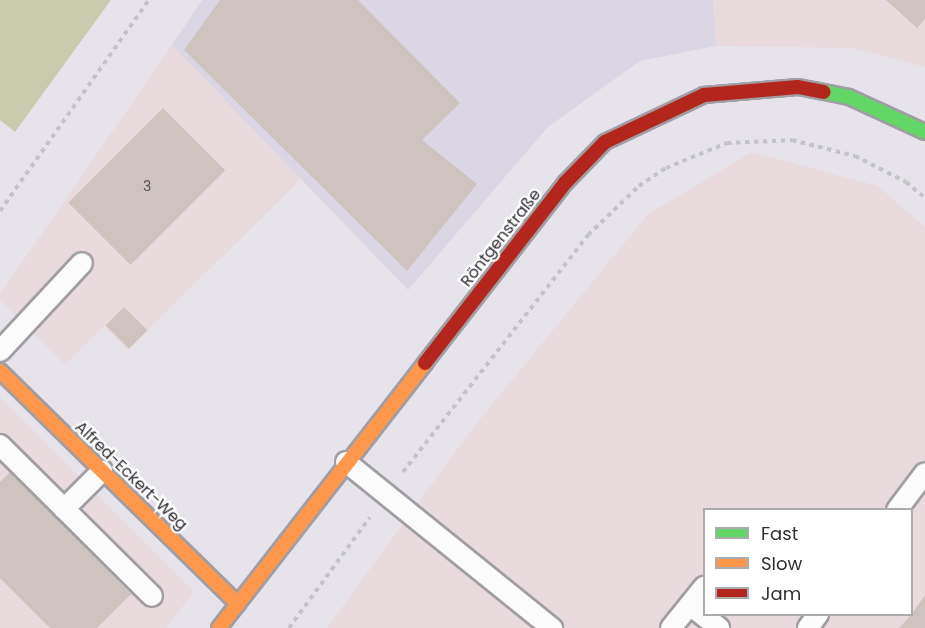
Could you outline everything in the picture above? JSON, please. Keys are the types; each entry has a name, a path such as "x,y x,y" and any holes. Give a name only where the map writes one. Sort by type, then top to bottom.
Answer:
{"street":[{"name":"Röntgenstraße","path":"219,628 565,183 605,142 637,123 704,95 798,87 849,97 925,132"},
{"name":"Alfred-Eckert-Weg","path":"0,371 238,603"}],"lane":[{"path":"0,351 82,263"},
{"path":"0,445 152,596"},
{"path":"346,462 552,628"},
{"path":"64,509 102,471"},
{"path":"898,508 925,472"},
{"path":"671,628 703,589"},
{"path":"690,605 703,615"},
{"path":"704,616 719,628"},
{"path":"808,628 817,616"}],"path":[{"path":"0,211 149,0"},
{"path":"289,628 386,494 588,235 639,186 666,168 727,144 792,140 855,156 906,182 925,198"}],"shaded area":[{"path":"202,0 713,0 716,46 640,61 548,127 408,290 172,45"},
{"path":"713,0 925,0 925,67 852,48 716,46"},
{"path":"172,45 301,179 128,350 104,326 65,365 0,300 0,294"},
{"path":"752,152 878,186 925,227 925,628 327,628 472,429 648,214"},
{"path":"0,397 194,592 166,628 0,628"}],"green space":[{"path":"0,0 111,0 15,132 0,120"}],"building":[{"path":"220,0 358,0 460,103 422,140 477,184 407,271 184,50"},
{"path":"886,0 925,0 925,19 917,28"},
{"path":"163,108 225,170 130,265 68,203"},
{"path":"124,307 147,330 129,349 106,325"},
{"path":"11,471 131,594 97,628 50,628 0,578 0,482"},
{"path":"925,595 925,628 899,628 910,616 913,616"}],"traffic: fast":[{"path":"824,92 849,97 925,132"}],"traffic: slow":[{"path":"219,628 425,363"},
{"path":"0,371 238,604"}],"traffic: jam":[{"path":"425,363 565,183 605,142 704,95 798,87 824,92"}]}
